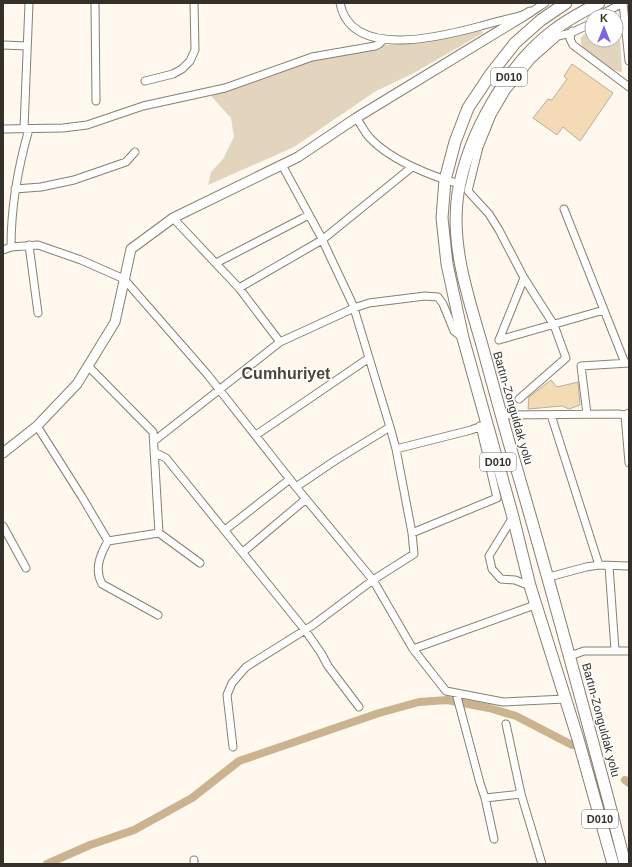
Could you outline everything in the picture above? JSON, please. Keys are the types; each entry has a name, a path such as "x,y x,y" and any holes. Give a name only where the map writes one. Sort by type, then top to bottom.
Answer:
{"highway":[{"name":"D010","path":"566,3 541,20 515,43 490,75 468,108 455,142 445,180 442,218 447,264 484,425 513,517 530,586 578,739 613,864"},
{"name":"Bartın-Zonguldak yolu","path":"600,4 574,16 553,31 531,51 513,71 497,94 478,128 465,165 458,193 457,241 463,279 548,577 626,864"}],"main road":[{"path":"3,453 37,426 77,384 115,322 131,249 173,218 298,157 356,118 530,12"}],"street":[{"path":"11,247 11,226 15,189 26,129 29,3"},
{"path":"95,3 96,101"},
{"path":"145,80 178,72 190,61 195,50 194,3"},
{"path":"340,3 344,15 357,30 384,39 409,40 428,38 462,31 530,12 545,3"},
{"path":"624,5 629,61"},
{"path":"584,23 575,27 571,33 570,39 573,45 629,88"},
{"path":"519,399 566,358 554,325 524,278 499,230 489,214 468,191 479,147 492,116 506,90 531,60 558,36 571,33 584,27"},
{"path":"3,129 64,128 87,125 144,106 225,88 312,57 375,46 384,39"},
{"path":"3,45 27,46"},
{"path":"356,118 370,139 388,152 412,167 445,180 460,184"},
{"path":"15,189 41,186 80,178 126,162 135,152"},
{"path":"233,747 227,695 232,683 246,667 313,626 373,580 414,554 412,532 396,449 354,308 322,240 282,165"},
{"path":"239,288 322,240 412,167"},
{"path":"564,209 604,310 627,363 581,366 587,414"},
{"path":"216,263 309,215"},
{"path":"173,218 239,288 280,342"},
{"path":"30,245 38,313"},
{"path":"3,250 11,247 38,245 81,260 124,279 207,374 296,487 373,580 413,649 446,691 503,702 565,699"},
{"path":"524,278 499,340 604,310"},
{"path":"154,440 280,342 354,308 369,303 424,296 438,297 443,304 454,331 463,338"},
{"path":"256,435 369,358"},
{"path":"88,366 153,432 159,533"},
{"path":"501,415 627,414 629,463"},
{"path":"551,415 599,566"},
{"path":"396,449 484,425 497,498 412,532"},
{"path":"37,426 108,541"},
{"path":"296,487 342,456 390,427"},
{"path":"154,452 166,458 243,552 305,630 328,666 359,707"},
{"path":"225,530 290,479"},
{"path":"243,552 306,499"},
{"path":"513,517 489,556 492,569 501,579 515,580 530,586"},
{"path":"3,526 26,568"},
{"path":"108,541 159,533 200,563"},
{"path":"108,541 100,556 98,568 102,584 158,615"},
{"path":"609,566 615,650"},
{"path":"548,577 586,567 629,566"},
{"path":"413,649 532,606"},
{"path":"570,656 584,652 615,650 629,651"},
{"path":"457,694 485,798 494,839"},
{"path":"506,724 521,794 542,864"},
{"path":"485,798 521,794"}],"shaded area":[{"path":"481,30 483,33 412,74 376,91 294,147 208,185 211,172 223,159 234,137 231,118 211,96 311,60 377,46"},
{"path":"584,34 584,48 581,45 581,37"},
{"path":"584,48 621,48 622,72 607,66 594,58"}],"building":[{"path":"572,64 613,93 580,141 563,127 557,135 533,118 548,99 552,100 567,79 564,76"},
{"path":"551,380 557,387 578,382 580,405 569,409 562,406 528,409 529,397"}],"waterway":[{"path":"47,864 90,845 134,830 192,798 239,761 379,713 419,702 447,700 489,708 516,716 572,745"},
{"path":"625,780 629,783"}],"district":[{"name":"Cumhuriyet","path":"286,373"}]}
